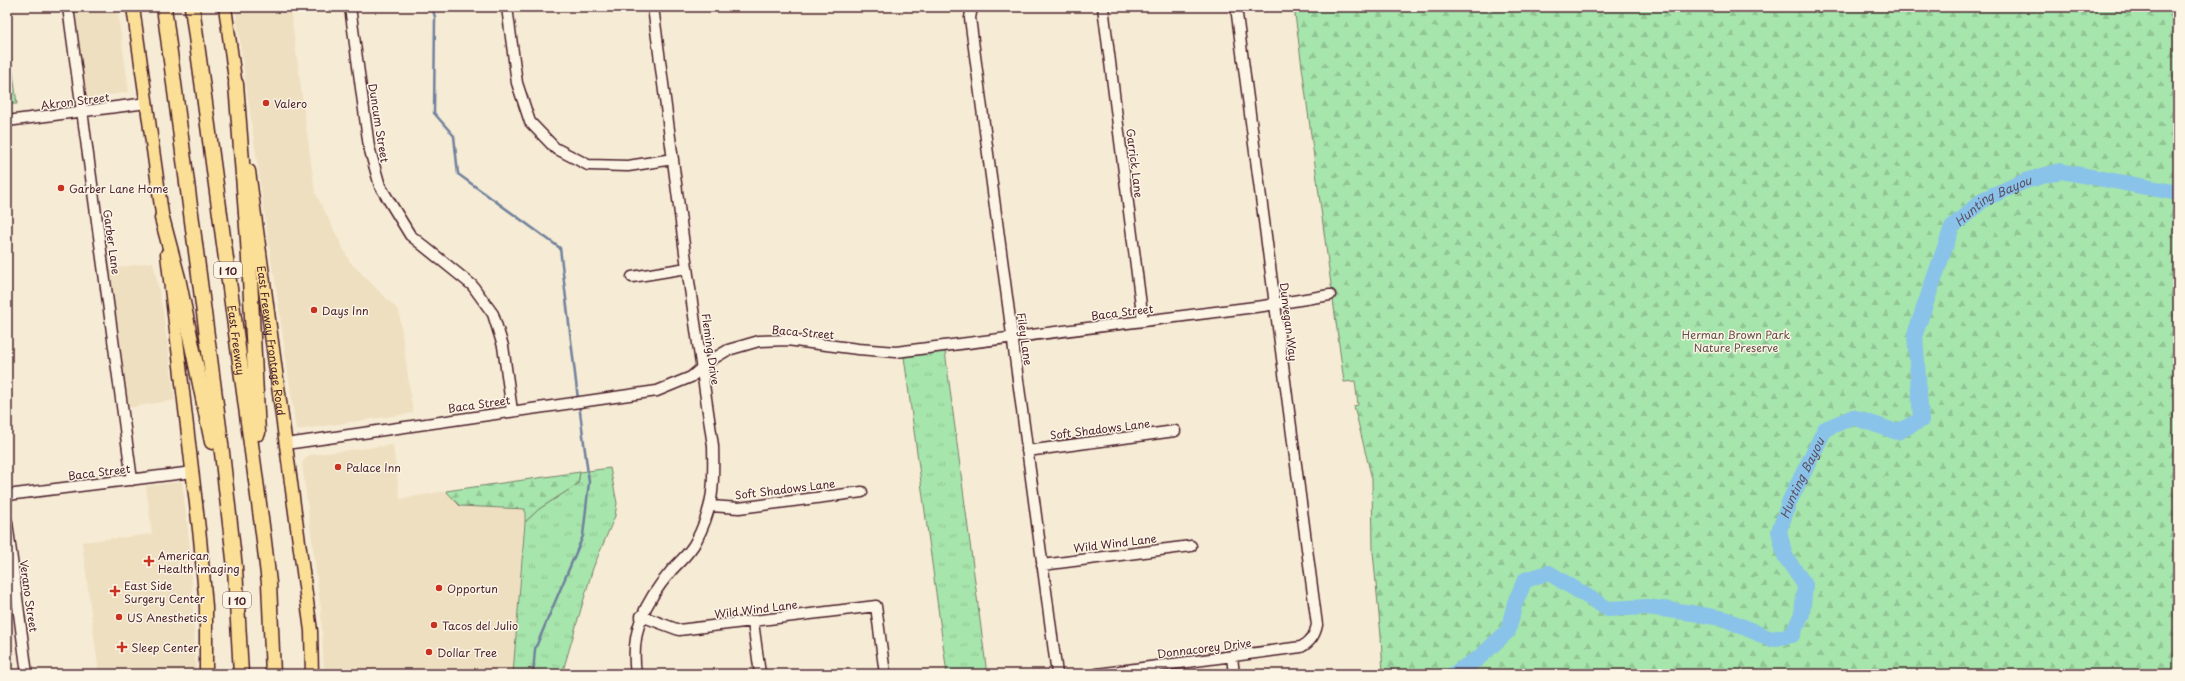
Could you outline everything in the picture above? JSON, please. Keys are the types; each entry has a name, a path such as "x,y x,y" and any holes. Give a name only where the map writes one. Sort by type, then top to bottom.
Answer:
{"highway":[{"name":"I 10","path":"164,7 220,435 235,568 241,674"},
{"name":"East Freeway","path":"192,7 263,533 269,583 273,674"},
{"path":"236,84 248,240 263,533"},
{"path":"162,218 178,278 230,526"}],"main road":[{"path":"133,7 162,218 193,472 206,607 206,674"},
{"name":"East Freeway Frontage Road","path":"225,7 286,444 310,631 312,674"}],"street":[{"name":"Garber Lane","path":"68,7 132,480"},
{"name":"Duncum Street","path":"350,7 369,147 380,186 410,235 472,285 493,314 503,346 512,411"},
{"path":"507,7 517,83 530,122 555,148 588,165 628,166 673,160"},
{"name":"Fleming Drive","path":"636,674 633,653 641,616 657,588 696,542 711,506 714,476 713,446 687,268 653,7"},
{"name":"Filey Lane","path":"972,7 970,18 1056,674"},
{"name":"Garrick Lane","path":"1103,7 1143,321"},
{"name":"Dunvegan Way","path":"1236,7 1317,625 1312,640"},
{"name":"Akron Street","path":"7,121 147,103"},
{"path":"632,277 687,268"},
{"name":"Baca Street","path":"286,444 657,391 691,376 710,360 728,350 759,341 787,340 896,352 1275,304 1330,295"},
{"name":"Soft Shadows Lane","path":"1027,451 1175,431"},
{"name":"Baca Street","path":"7,495 193,472"},
{"name":"Soft Shadows Lane","path":"711,506 739,508 862,492"},
{"name":"Verano Street","path":"7,522 27,674"},
{"name":"Wild Wind Lane","path":"1042,565 1190,546"},
{"name":"Wild Wind Lane","path":"641,616 679,630 876,606 885,674"},
{"path":"753,622 760,674"},
{"name":"Donnacorey Drive","path":"1097,674 1302,647 1312,640"},
{"path":"1232,657 1234,674"}],"shaded area":[{"path":"71,7 117,7 129,92 83,99"},
{"path":"235,7 290,7 315,192 350,262 399,311 413,413 296,430 274,273 290,270 273,273"},
{"path":"153,262 163,311 175,400 126,408 109,269"},
{"path":"393,445 400,499 446,491 460,506 525,509 513,674 324,674 321,610 302,463 309,455"},
{"path":"182,482 190,547 196,674 99,674 82,542 152,534 146,486"}],"green space":[{"name":"Herman Brown Park Nature Preserve","path":"1294,7 2178,7 2178,674 1383,674 1373,552 1372,479 1354,406 1358,405 1355,381 1344,382"},
{"path":"7,28 17,104 7,104"},
{"path":"945,351 987,674 947,674 904,357"},
{"path":"610,468 617,503 615,516 593,568 562,674 513,674 525,522 539,509 578,484 580,472"},
{"path":"580,472 578,484 539,509 525,522 525,509 460,506 446,491"}],"waterway":[{"path":"432,7 435,17 434,113 454,136 458,174 560,248 578,399"},
{"name":"Hunting Bayou","path":"1454,674 1480,657 1508,631 1515,603 1525,580 1549,573 1608,609 1647,607 1692,613 1725,619 1771,639 1792,635 1802,614 1805,585 1785,556 1779,531 1790,500 1825,429 1853,417 1897,432 1921,420 1915,334 1952,227 1984,199 2025,181 2060,171 2178,193"},
{"path":"533,674 535,649 583,536 589,482 579,404"}],"place":[{"name":"Valero","path":"266,103"},
{"name":"Garber Lane Home","path":"61,188"},
{"name":"Days Inn","path":"314,310"},
{"name":"Palace Inn","path":"338,467"},
{"name":"American Health imaging","path":"149,561"},
{"name":"Opportun","path":"439,588"},
{"name":"East Side Surgery Center","path":"115,591"},
{"name":"US Anesthetics","path":"119,617"},
{"name":"Tacos del Julio","path":"434,625"},
{"name":"Sleep Center","path":"122,647"},
{"name":"Dollar Tree","path":"429,652"}]}
